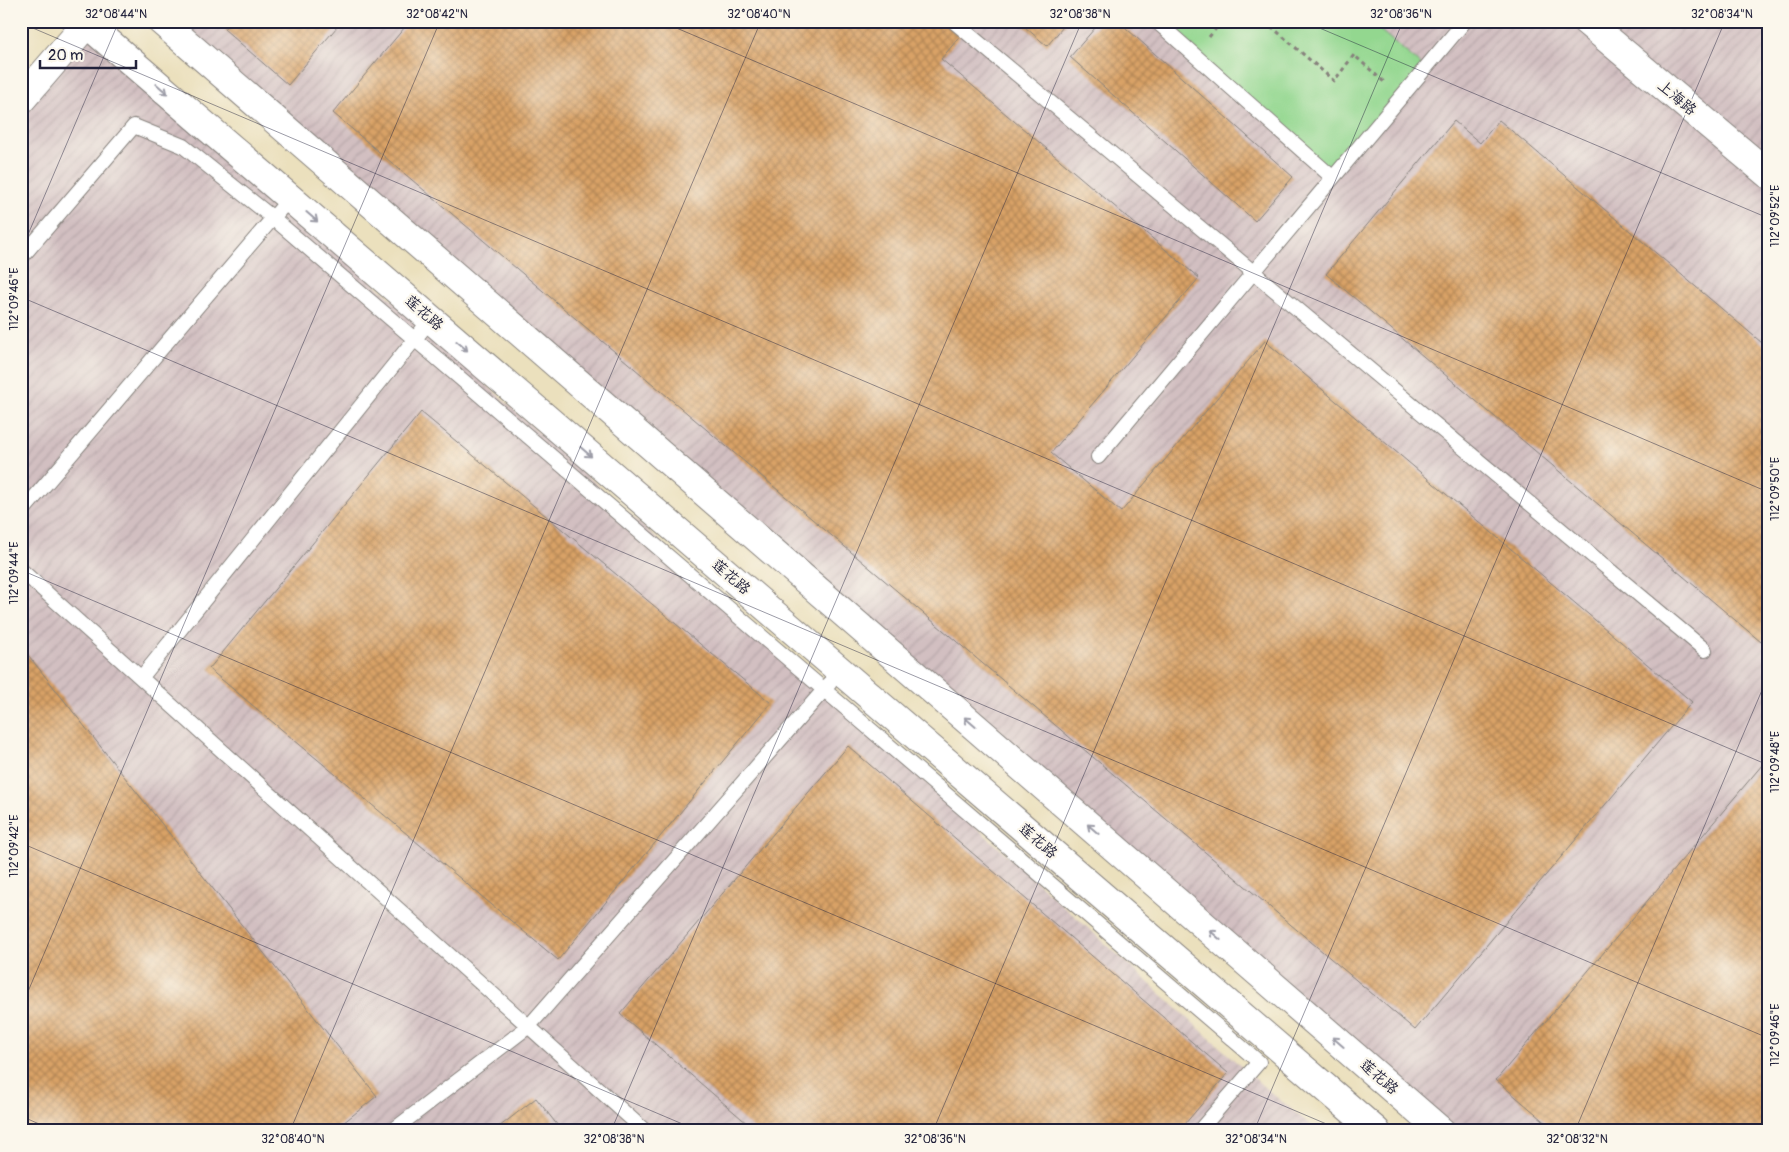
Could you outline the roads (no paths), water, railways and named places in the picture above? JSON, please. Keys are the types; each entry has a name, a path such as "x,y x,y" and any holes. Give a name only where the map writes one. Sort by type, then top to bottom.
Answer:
{"street":[{"name":"莲花路","path":"161,21 1441,1131"},
{"name":"上海路","path":"1586,21 1768,174"},
{"name":"莲花路","path":"87,22 281,208 832,680 1376,1131"},
{"path":"21,100 87,22"}],"lane":[{"path":"953,21 1705,650"},
{"path":"1156,21 1332,177"},
{"path":"1098,457 1465,21"},
{"path":"21,258 134,126 183,146 281,208 21,513"},
{"path":"141,678 422,329"},
{"path":"21,570 645,1131"},
{"path":"392,1131 528,1026 832,680 1259,1062 1199,1131"}]}
